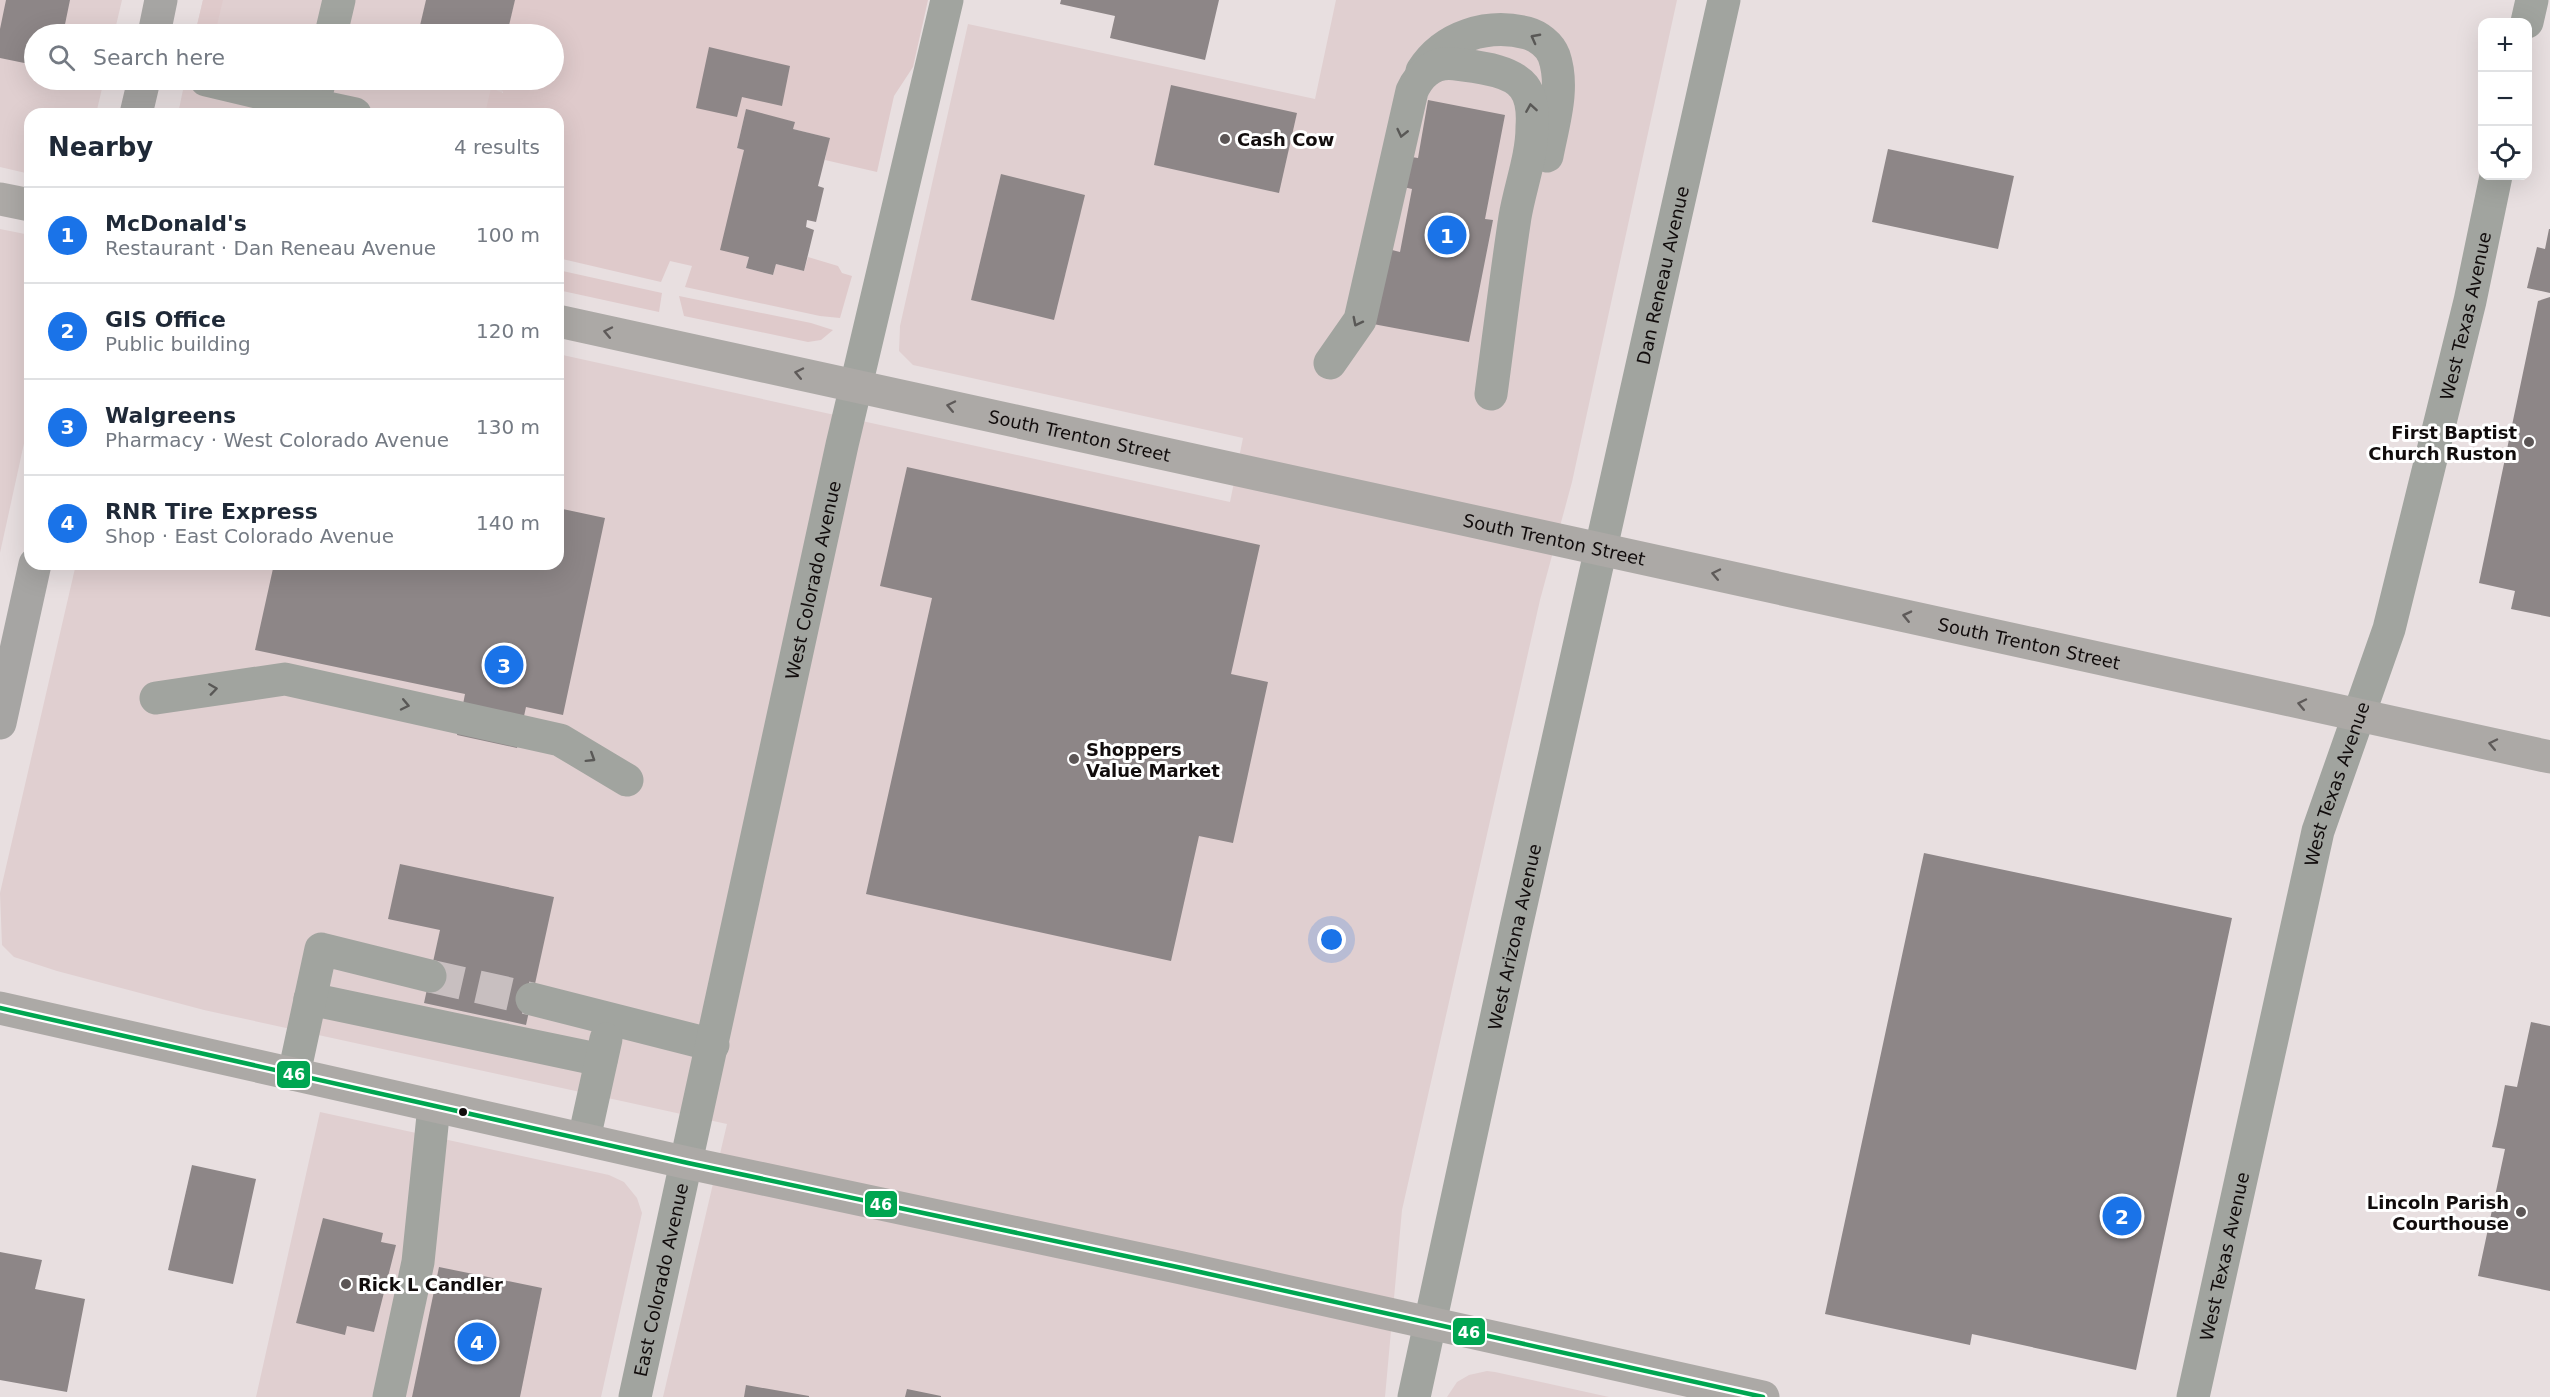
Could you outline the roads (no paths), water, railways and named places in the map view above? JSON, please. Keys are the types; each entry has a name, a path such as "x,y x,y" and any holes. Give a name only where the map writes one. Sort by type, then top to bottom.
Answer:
{"highway":[{"path":"0,199 24,204"},
{"name":"South Trenton Street","path":"564,322 2550,757"},
{"path":"0,1008 688,1163 1182,1268 1430,1324 1703,1391 1749,1395"}],"main road":[{"path":"156,24 161,0"},
{"path":"137,108 142,90"},
{"path":"0,723 34,570"}],"street":[{"path":"333,24 339,0"},
{"name":"West Colorado Avenue","path":"688,1163 856,386 947,0"},
{"name":"Dan Reneau Avenue","path":"1602,550 1724,0"},
{"path":"2528,18 2532,0"},
{"path":"1330,363 1360,320 1412,91 1417,80 1426,64 1449,44 1479,31 1504,29 1533,35 1554,54 1559,91 1534,218 1491,394 1516,215 1533,128 1532,108 1523,86 1509,77 1489,70 1449,63 1428,70 1417,80"},
{"path":"260,90 315,100 338,108"},
{"name":"West Texas Avenue","path":"2193,1397 2318,831 2389,629 2470,301 2495,180"},
{"name":"West Arizona Avenue","path":"1414,1397 1516,927 1602,550"},
{"path":"156,698 285,679 560,740 627,780"},
{"path":"294,1074 321,949 430,976"},
{"path":"310,999 601,1060"},
{"path":"532,999 713,1046"},
{"path":"584,1140 610,1019"},
{"path":"389,1397 418,1262 434,1106"},
{"name":"East Colorado Avenue","path":"635,1397 688,1163"}],"tunnel":[{"path":"430,976 532,999"}],"place":[{"name":"Cash Cow","path":"1225,139"},
{"name":"McDonald's","path":"1447,235"},
{"name":"First Baptist Church Ruston","path":"2529,442"},
{"name":"Walgreens","path":"504,665"},
{"name":"Shoppers Value Market","path":"1074,759"},
{"name":"Lincoln Parish Courthouse","path":"2521,1212"},
{"name":"GIS Office","path":"2122,1216"},
{"name":"Rick L Candler","path":"346,1284"},
{"name":"RNR Tire Express","path":"477,1342"}]}
